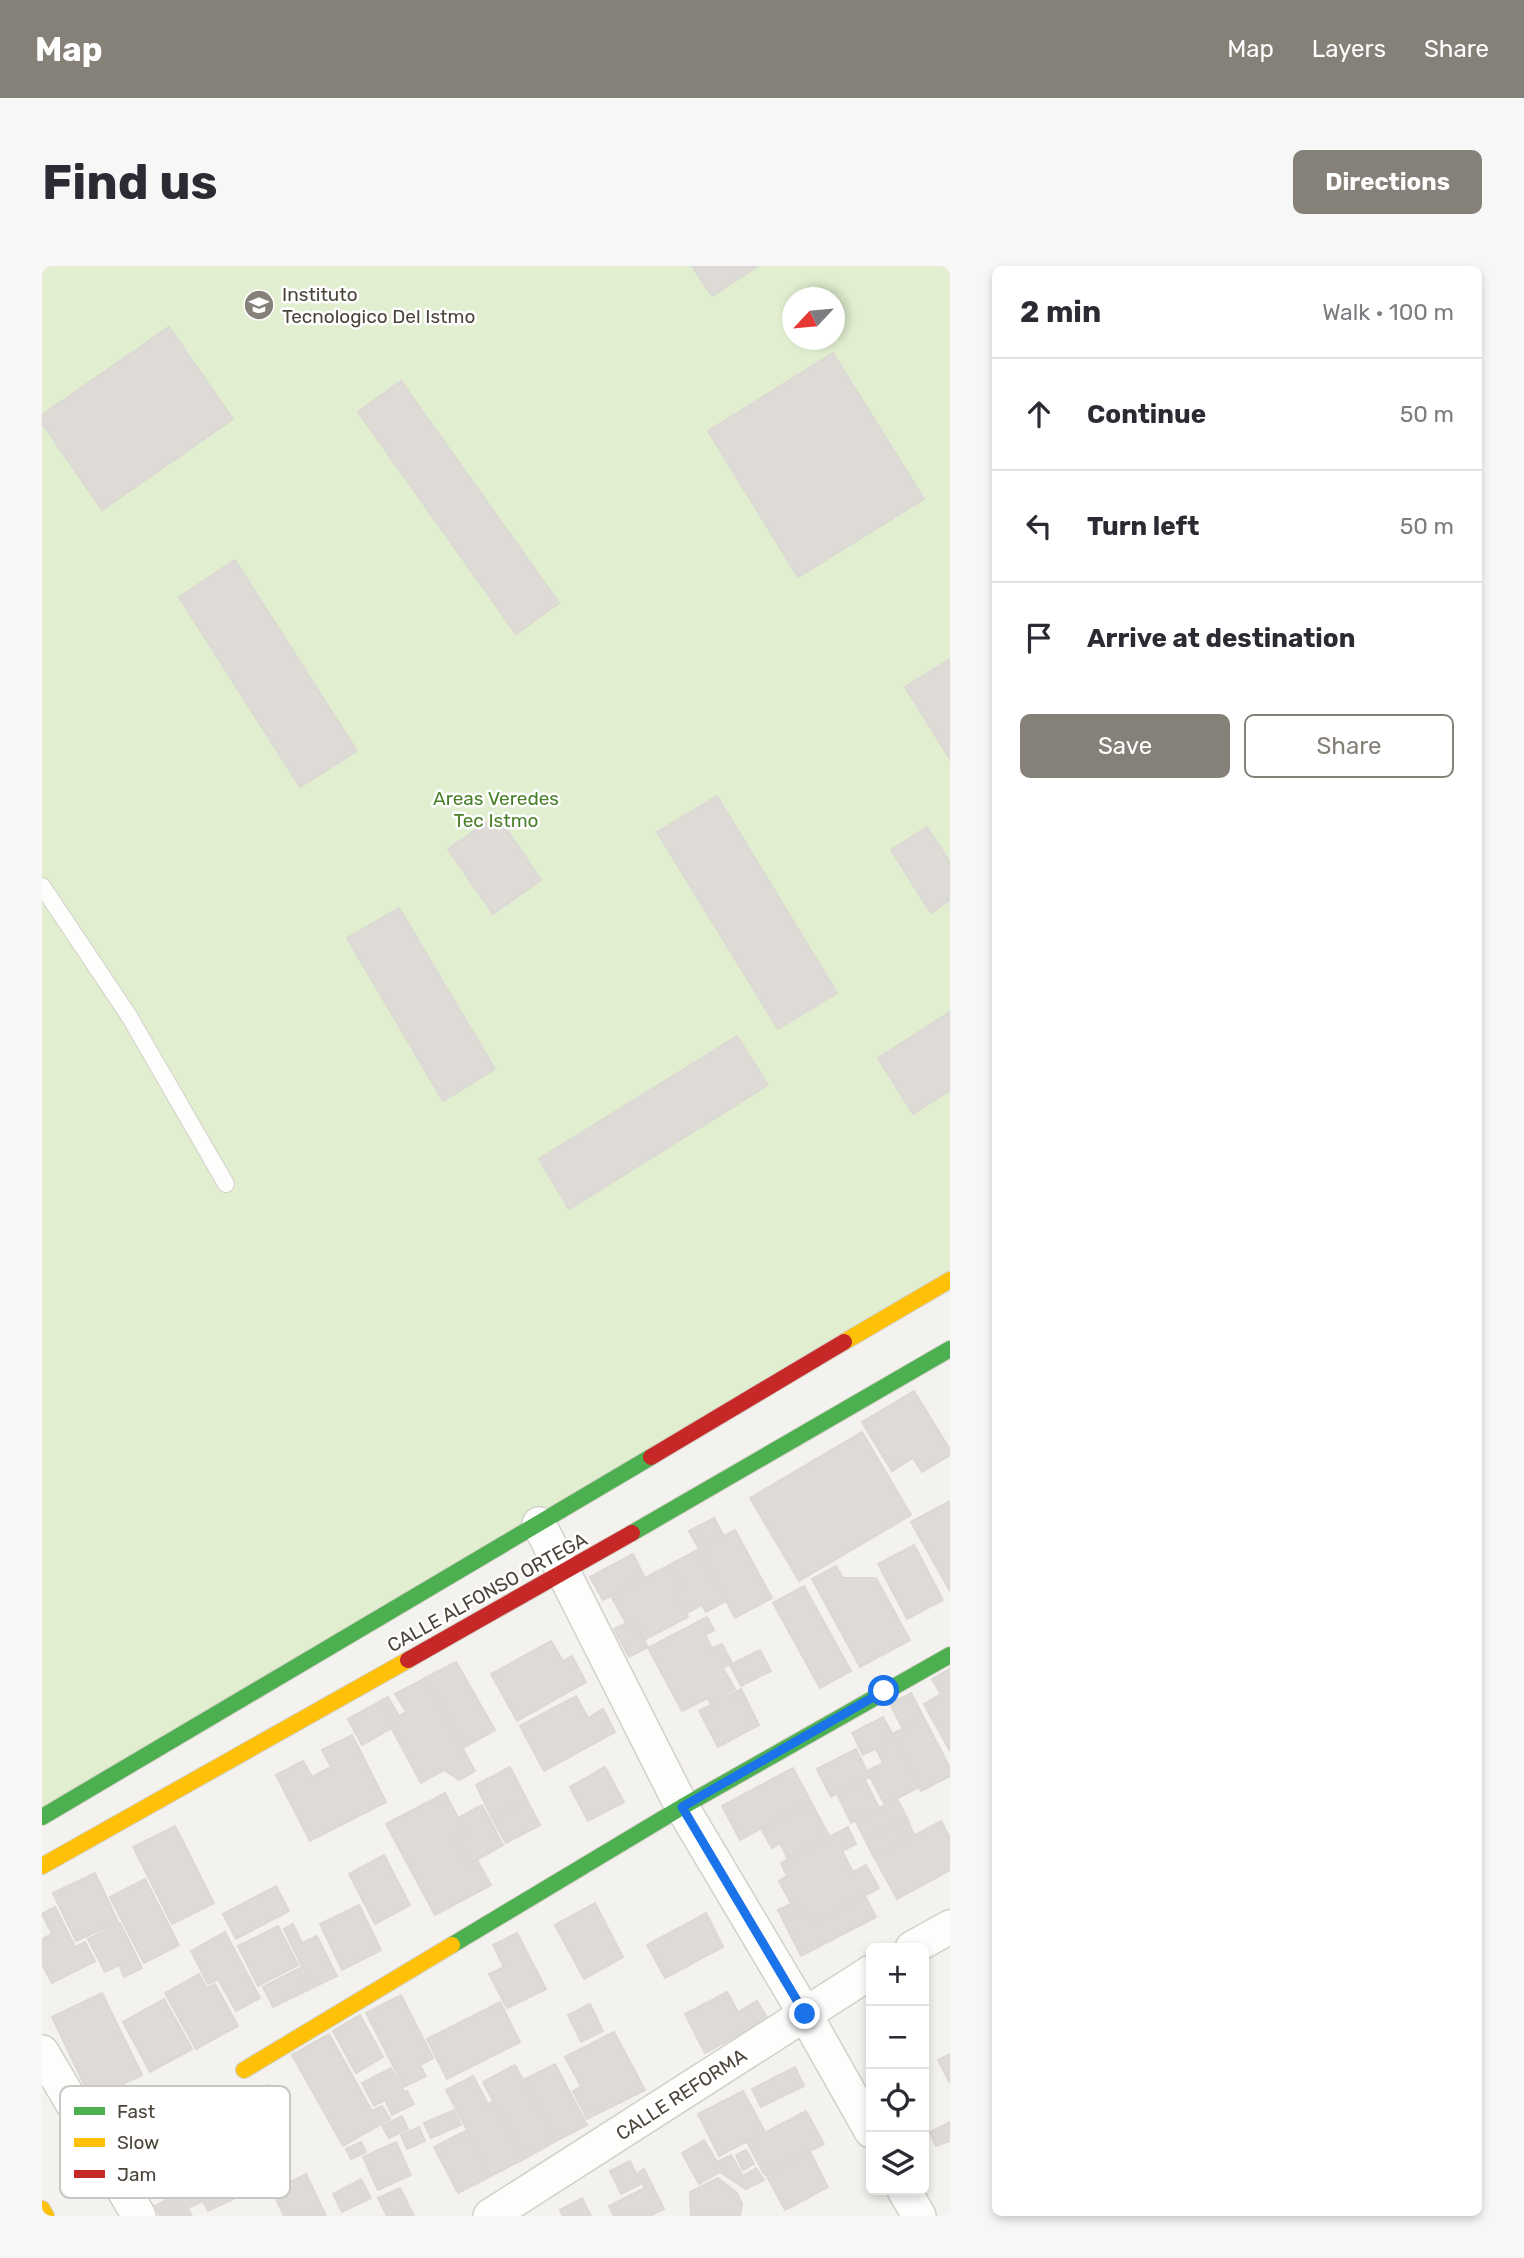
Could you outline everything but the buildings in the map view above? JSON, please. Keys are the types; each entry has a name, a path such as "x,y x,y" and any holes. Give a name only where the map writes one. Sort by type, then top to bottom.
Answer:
{"street":[{"path":"42,1817 950,1280"},
{"name":"CALLE ALFONSO ORTEGA","path":"42,1866 563,1573 950,1349"},
{"path":"539,1524 682,1807 866,2122"},
{"path":"244,2070 682,1807 950,1655"},
{"path":"921,1943 950,1927"},
{"name":"CALLE REFORMA","path":"490,2216 866,1975"},
{"path":"42,2052 62,2086"},
{"path":"907,2195 919,2216"},
{"path":"128,2198 139,2216"},
{"path":"42,2209 46,2216"}],"lane":[{"path":"42,886 129,1016 226,1184"}],"green space":[{"name":"Areas Veredes Tec Istmo","path":"42,266 950,266 950,1278 42,1816"}],"traffic: fast":[{"path":"632,1533 950,1349"},
{"path":"42,1817 651,1457"},
{"path":"452,1945 682,1807 950,1655"}],"traffic: slow":[{"path":"844,1342 950,1280"},
{"path":"42,1866 408,1660"},
{"path":"244,2070 452,1945"},
{"path":"42,2209 46,2216"}],"traffic: jam":[{"path":"651,1457 844,1342"},
{"path":"408,1660 632,1533"}],"place":[{"name":"Instituto Tecnologico Del Istmo","path":"259,305"}],"route":[{"path":"805,2014 682,1807 884,1691"}]}
